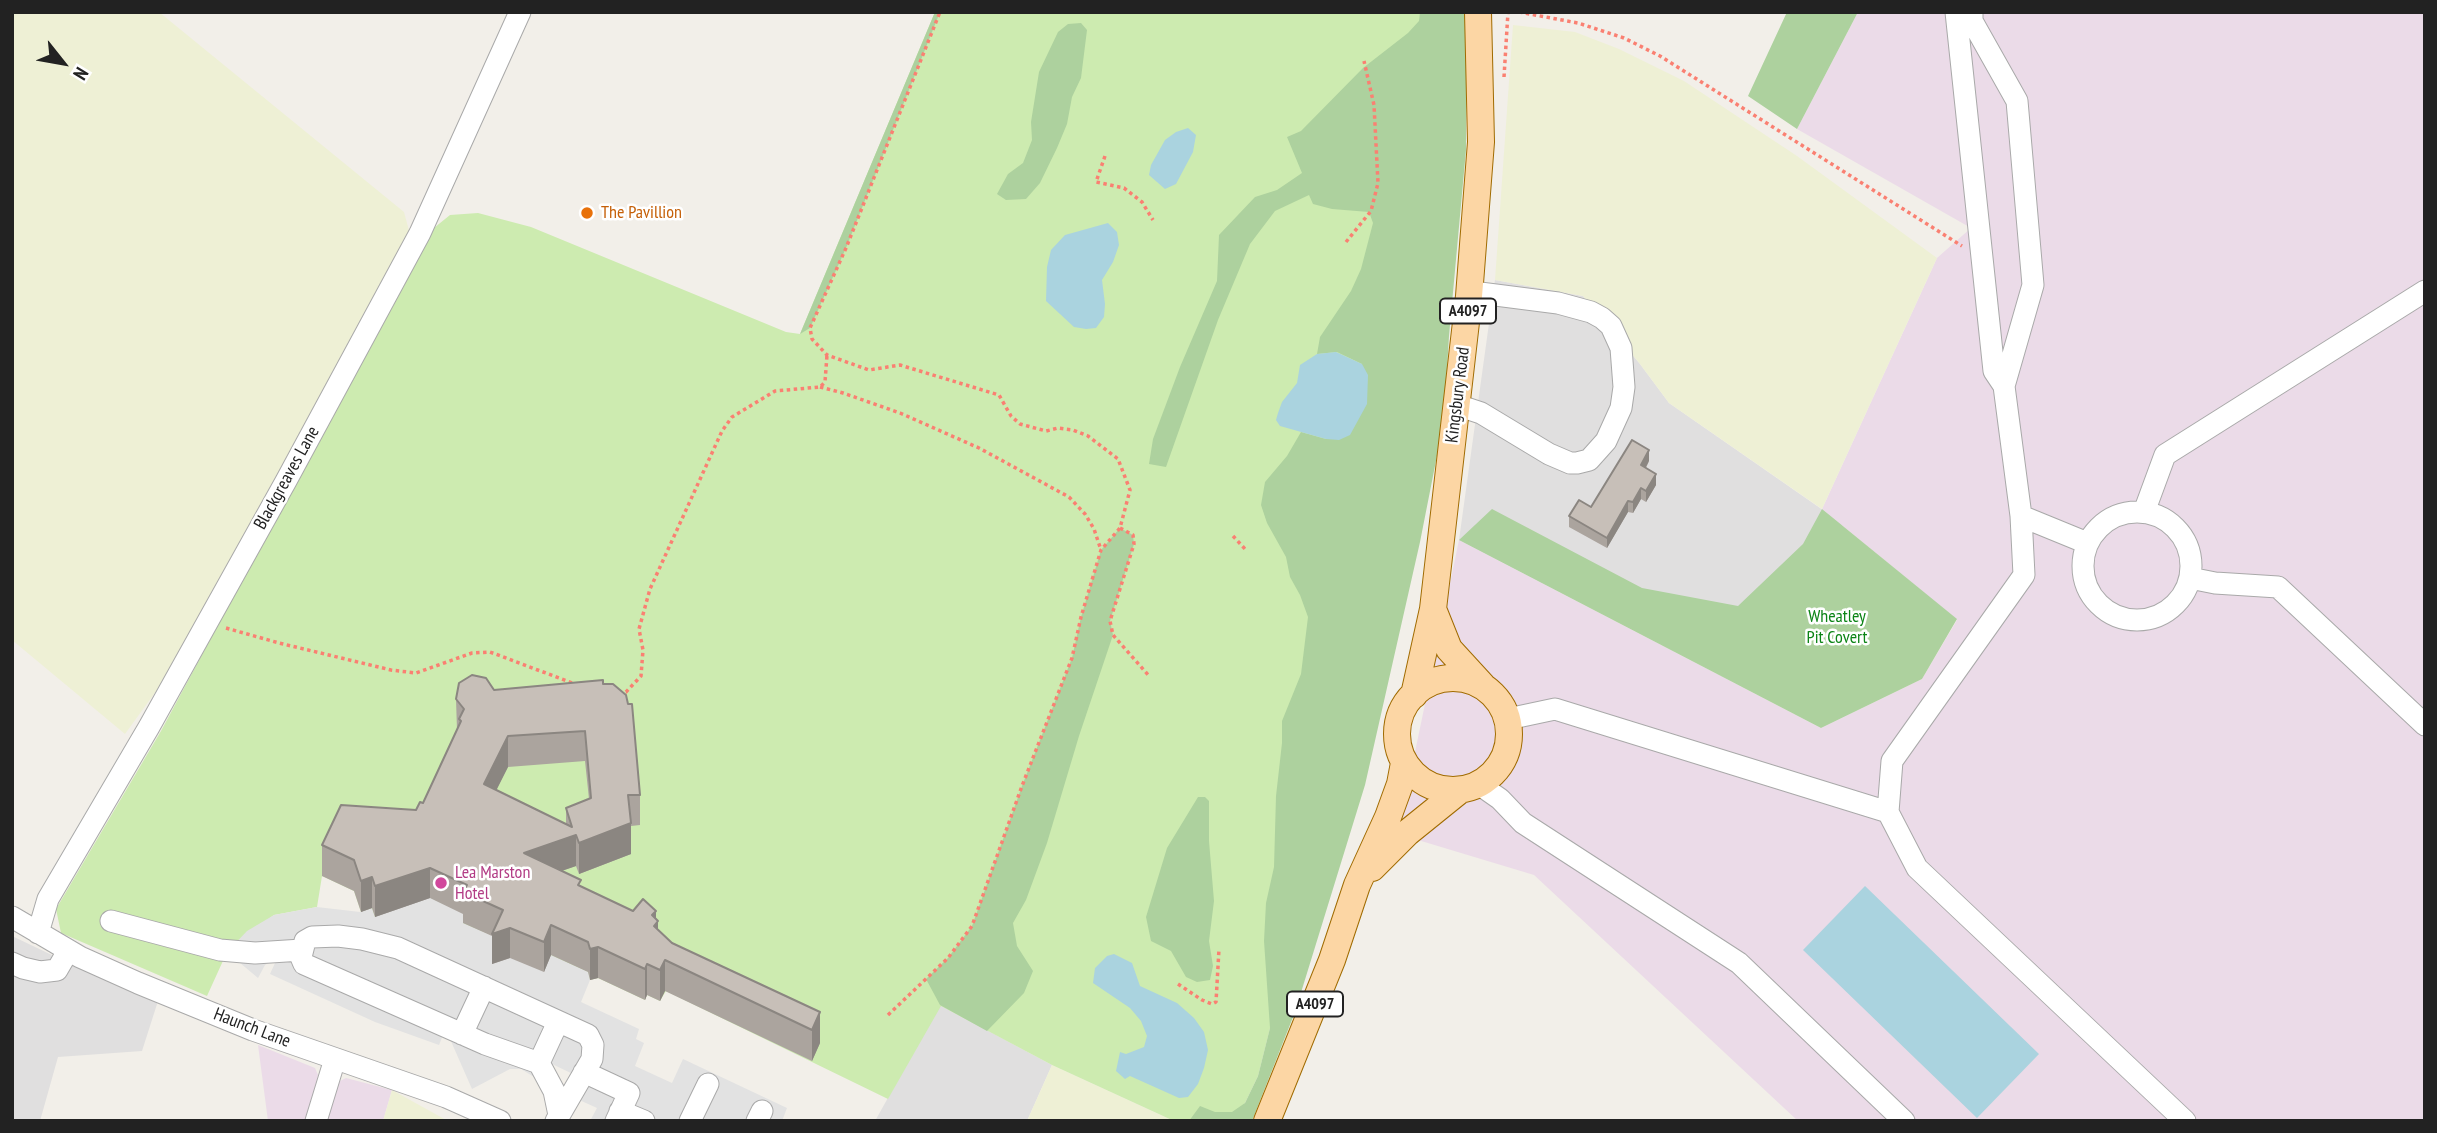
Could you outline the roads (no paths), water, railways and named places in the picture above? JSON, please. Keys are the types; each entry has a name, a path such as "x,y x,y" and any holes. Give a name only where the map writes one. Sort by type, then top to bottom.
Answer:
{"main road":[{"name":"Kingsbury Road","path":"1267,1121 1332,960 1357,885 1388,817 1400,784 1404,763 1397,743 1398,722 1407,702 1414,695 1433,609 1469,296 1481,142 1478,12"},
{"name":"Kingsbury Road","path":"1357,885 1407,833 1469,788 1495,773 1506,757 1510,738 1508,719 1499,700 1449,649 1433,609"},
{"path":"1414,695 1422,687 1442,679 1463,678 1483,685"},
{"path":"1404,763 1419,779 1438,789 1469,788"}],"street":[{"name":"Blackgreaves Lane","path":"38,933 48,899 207,622 421,233 520,12"},
{"path":"1956,12 1994,371 2004,386"},
{"path":"1972,12 1972,21 2017,100 2034,285 2004,386 2021,516 2025,575 1892,761 1888,812 1917,869 2185,1121"},
{"path":"2144,512 2165,455 2425,291"},
{"path":"1457,405 1481,413 1549,454 1570,463 1577,463 1588,460 1606,441 1621,408 1624,387 1621,348 1611,326 1602,318 1591,312 1558,303 1480,293 1469,296"},
{"path":"2130,512 2158,516 2171,524 2188,548 2190,578 2183,595 2171,609 2155,618 2137,621 2119,618 2103,610 2091,596 2084,579 2082,561 2087,543 2105,522 2130,512"},
{"path":"2021,516 2087,543"},
{"path":"2190,578 2215,583 2278,587 2425,725"},
{"path":"1508,719 1555,709 1888,812"},
{"path":"1469,788 1500,799 1522,822 1739,963 1904,1121"},
{"name":"Haunch Lane","path":"12,917 68,951 189,1004 446,1097 500,1121"},
{"path":"111,921 220,950 255,953 302,950"},
{"path":"338,936 398,948 588,1035 593,1045 592,1059 557,1118 559,1104 538,1063 462,1034 304,964 301,957 305,942 312,937 338,936"},
{"path":"12,963 40,972 57,970 68,951"},
{"path":"462,1034 484,987"},
{"path":"538,1063 558,1022"},
{"path":"316,1121 335,1059"},
{"path":"584,1072 629,1093 618,1116 644,1121"},
{"path":"690,1121 708,1084"}],"water":[{"path":"1188,128 1196,135 1193,152 1176,184 1165,189 1149,175 1151,165 1165,140"},
{"path":"1108,223 1117,232 1119,245 1102,280 1104,317 1096,328 1074,327 1046,301 1047,267 1051,250 1065,235"},
{"path":"1336,352 1362,364 1368,375 1367,404 1350,435 1339,440 1326,439 1280,426 1276,420 1278,413 1282,402 1297,383 1300,365 1317,354"},
{"path":"1865,886 2039,1054 1977,1118 1803,950"},
{"path":"1114,954 1132,963 1140,986 1177,1003 1194,1018 1204,1032 1208,1050 1204,1068 1198,1084 1188,1097 1179,1098 1130,1076 1125,1079 1116,1071 1120,1052 1126,1054 1144,1047 1147,1036 1141,1021 1130,1008 1093,983 1095,968 1107,956"}],"place":[{"name":"The Pavillion","path":"587,213"},
{"name":"Lea Marston Hotel","path":"441,883"}],"park label":[{"name":"Wheatley Pit Covert","path":"1837,627"}]}
